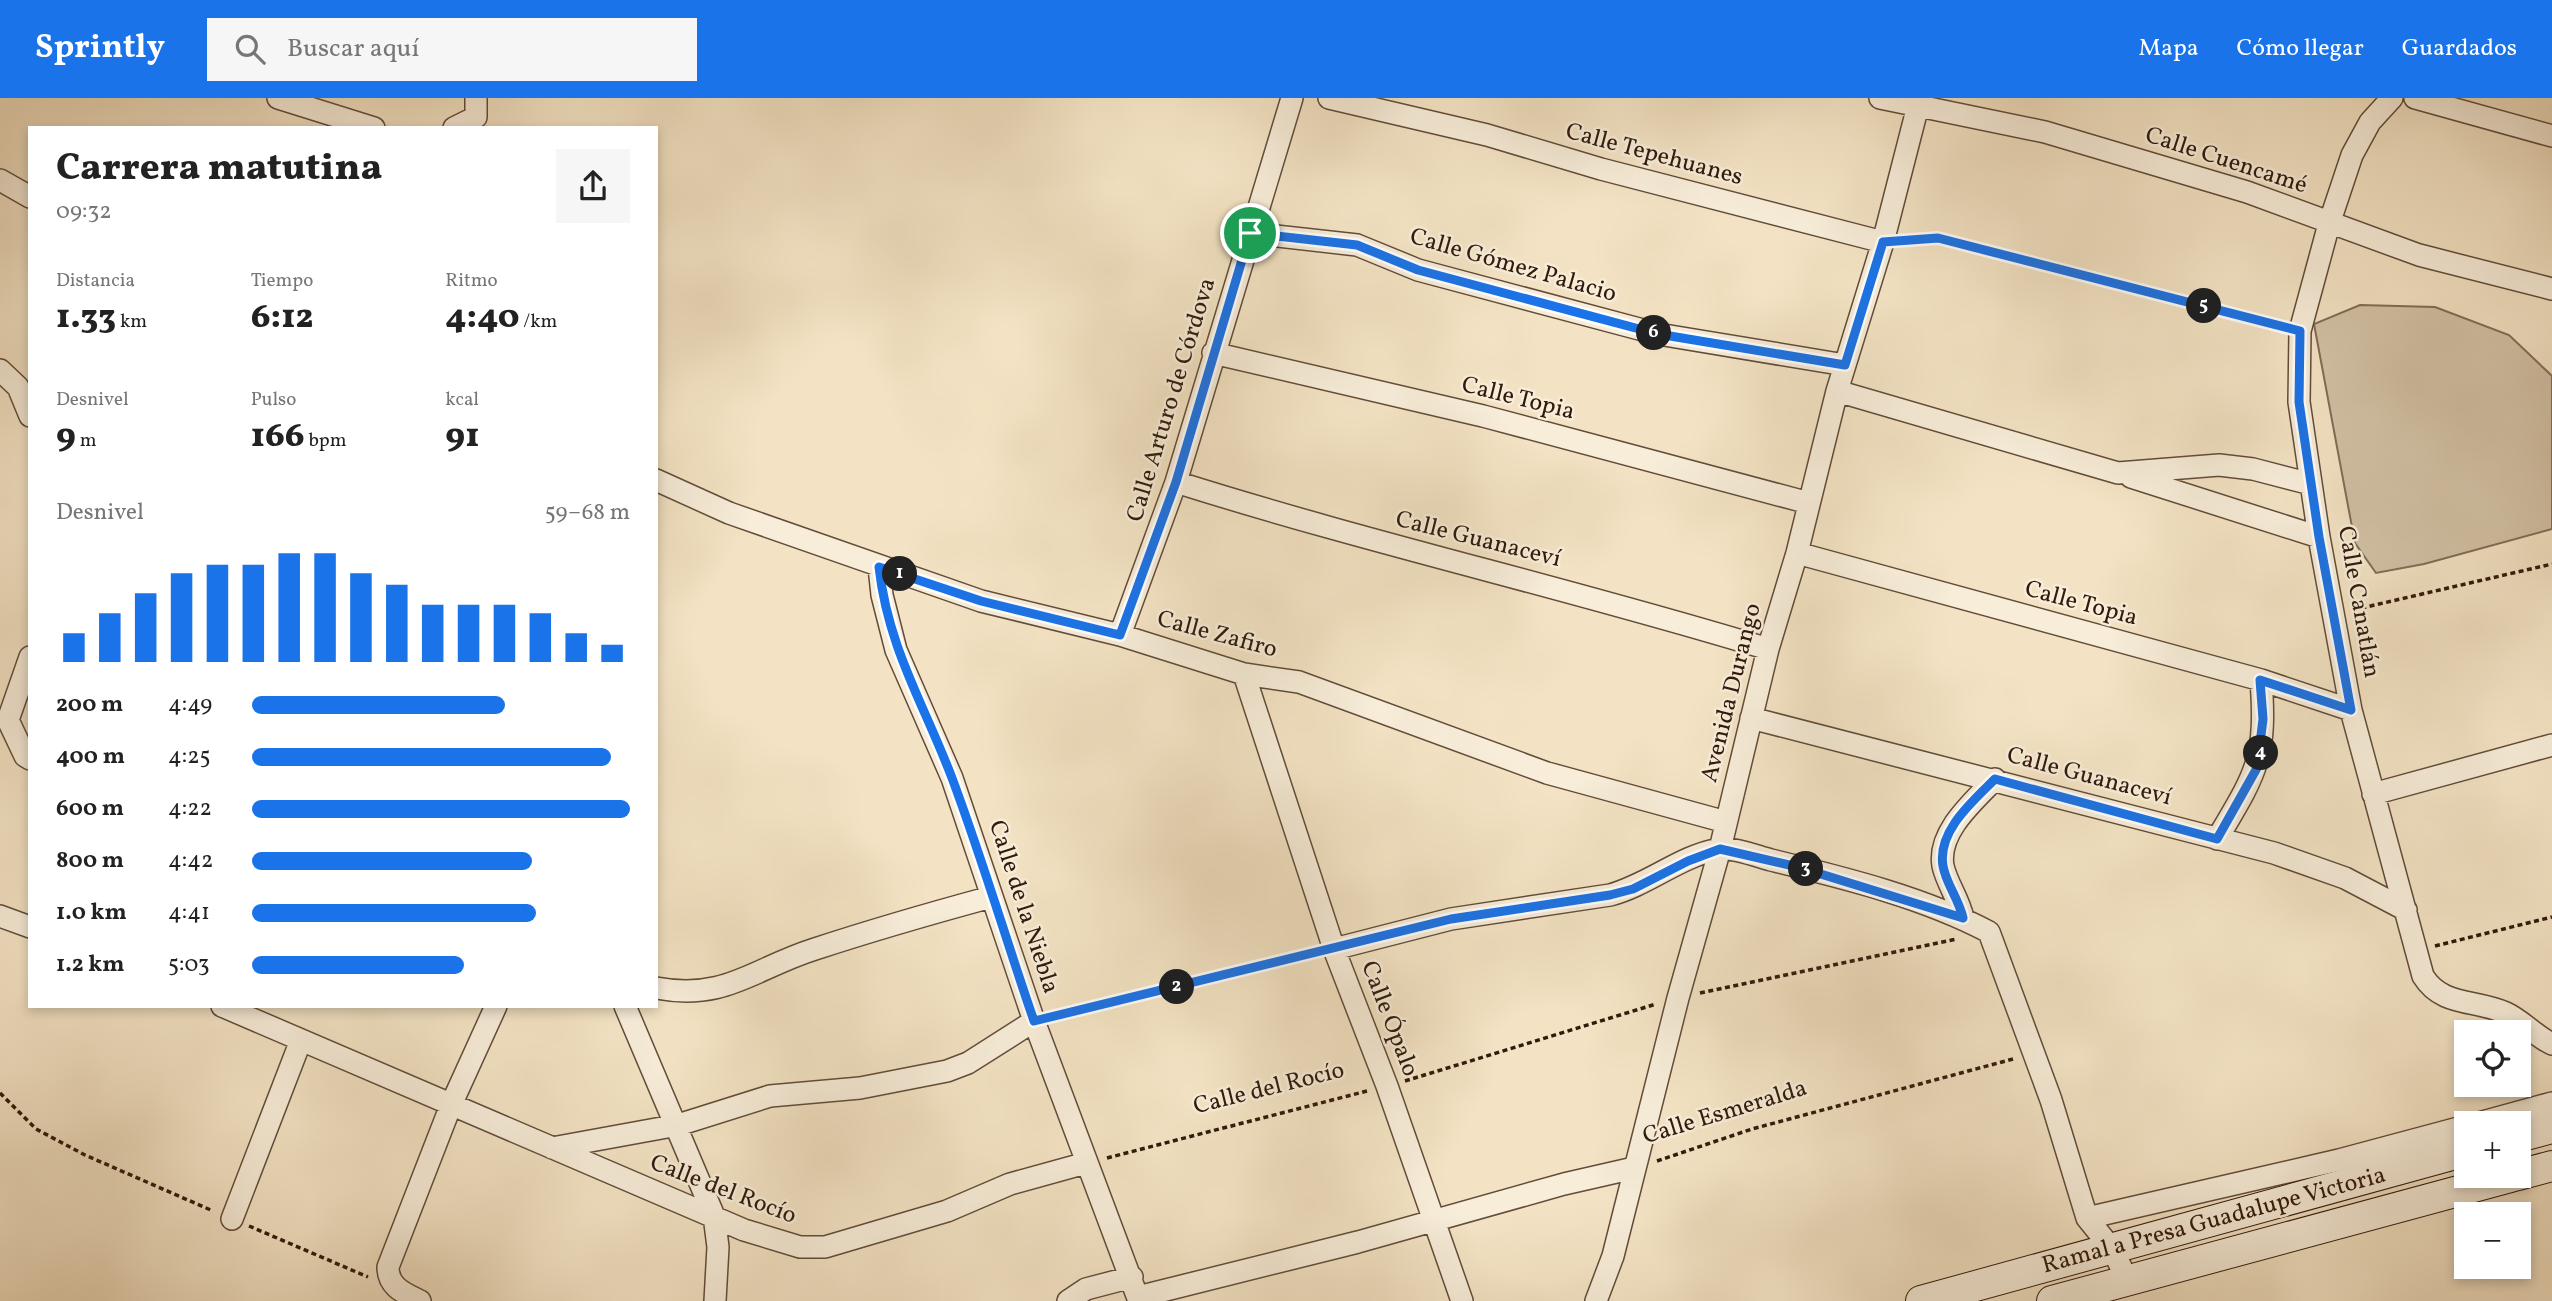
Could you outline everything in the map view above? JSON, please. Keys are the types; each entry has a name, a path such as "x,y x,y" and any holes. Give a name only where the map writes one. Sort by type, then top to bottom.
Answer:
{"main road":[{"path":"2531,1134 2552,1128"},
{"name":"Ramal a Presa Guadalupe Victoria","path":"1922,1301 2454,1154"},
{"name":"Ramal a Presa Guadalupe Victoria","path":"2531,1171 2552,1166"},
{"name":"Ramal a Presa Guadalupe Victoria","path":"2052,1301 2468,1188"}],"street":[{"path":"278,98 368,126"},
{"path":"458,126 476,117 476,98"},
{"name":"Calle Arturo de Córdova","path":"1120,635 1176,482 1293,98"},
{"name":"Calle Tepehuanes","path":"1329,98 1487,135 1601,169 1883,242"},
{"name":"Calle Cuencamé","path":"1880,98 1918,103 2045,132 2247,192 2419,255 2552,289"},
{"name":"Calle Canatlán","path":"2392,98 2370,122 2352,155 2329,224 2300,331 2299,402 2332,614 2351,710 2423,976 2431,990 2445,997 2505,1013 2552,1044"},
{"path":"2415,98 2552,136"},
{"name":"Avenida Durango","path":"1597,1301 1613,1256 1720,849 1768,649 1797,553 1837,391 1883,242 1918,103"},
{"path":"0,180 28,196"},
{"name":"Calle Gómez Palacio","path":"1250,233 1357,245 1418,270 1658,334 1845,365"},
{"name":"Calle Topia","path":"1213,354 1483,415 1809,503"},
{"path":"0,370 18,387 28,411"},
{"path":"1837,391 2118,472 2319,537"},
{"path":"2118,472 2219,465 2253,469 2311,484"},
{"name":"Calle Zafiro","path":"658,482 729,513 981,601 1120,635 1244,674 1299,682 1547,773 1726,822"},
{"name":"Calle Guanaceví","path":"1176,482 1420,554 1524,578 1768,649"},
{"name":"Calle Topia","path":"1797,553 2260,680 2351,710"},
{"name":"Calle de la Niebla","path":"879,567 882,595 896,650 952,778 1034,1021 1136,1292"},
{"path":"28,663 8,720 24,756 28,758"},
{"name":"Calle Ópalo","path":"1244,674 1334,949 1387,1086 1462,1301"},
{"path":"2217,839 2257,768 2263,719 2260,680"},
{"name":"Calle Guanaceví","path":"1751,718 1995,779 2313,864 2406,910"},
{"path":"2373,793 2552,745"},
{"path":"1963,918 1943,866 1944,847 1969,806 1995,779"},
{"path":"1334,949 1451,919 1633,889 1688,861 1720,849 1798,867 1963,918 1989,932 2051,1100 2087,1218 2112,1249 2128,1281"},
{"path":"658,988 690,992 715,990 811,950 991,897"},
{"name":"Calle del Rocío","path":"227,1008 772,1241 800,1247 825,1247 947,1211 1010,1184 1086,1163"},
{"path":"420,1301 396,1288 388,1275 388,1268 451,1105 495,1008"},
{"path":"626,1008 678,1125 713,1216 718,1247 715,1301"},
{"path":"552,1148 678,1125 781,1094 860,1088 947,1071 968,1063 1034,1021"},
{"path":"232,1219 301,1040"},
{"path":"2523,1111 2552,1103"},
{"path":"2087,1218 2339,1160 2454,1129"},
{"name":"Calle Esmeralda","path":"1068,1301 1086,1289 1136,1292 1634,1168"}],"path":[{"path":"1883,242 1938,238 2300,331"},
{"path":"2332,614 2552,564"},
{"path":"2416,950 2552,917"},
{"path":"1034,1021 1334,949"},
{"name":"Calle Esmeralda","path":"1634,1168 1752,1129 2032,1054"},
{"name":"Calle del Rocío","path":"1086,1163 1387,1086"},
{"path":"0,1093 36,1129 85,1154 396,1288"}],"shaded area":[{"path":"2360,305 2435,307 2509,335 2552,376 2552,529 2424,564 2376,573 2355,543 2314,324"}],"route":[{"path":"1250,233 1357,245 1418,270 1658,334 1845,365 1883,242 1938,238 2300,331 2299,402 2332,614 2351,710 2260,680 2262,750 2257,768 2217,839 1995,779 1969,806 1952,829 1944,847 1943,866 1955,890 1963,918 1798,867 1720,849 1688,861 1633,889 1610,895 1451,919 1034,1021 952,778 926,713 896,650 888,625 879,567 981,601 1120,635 1176,482 1250,233"}]}
